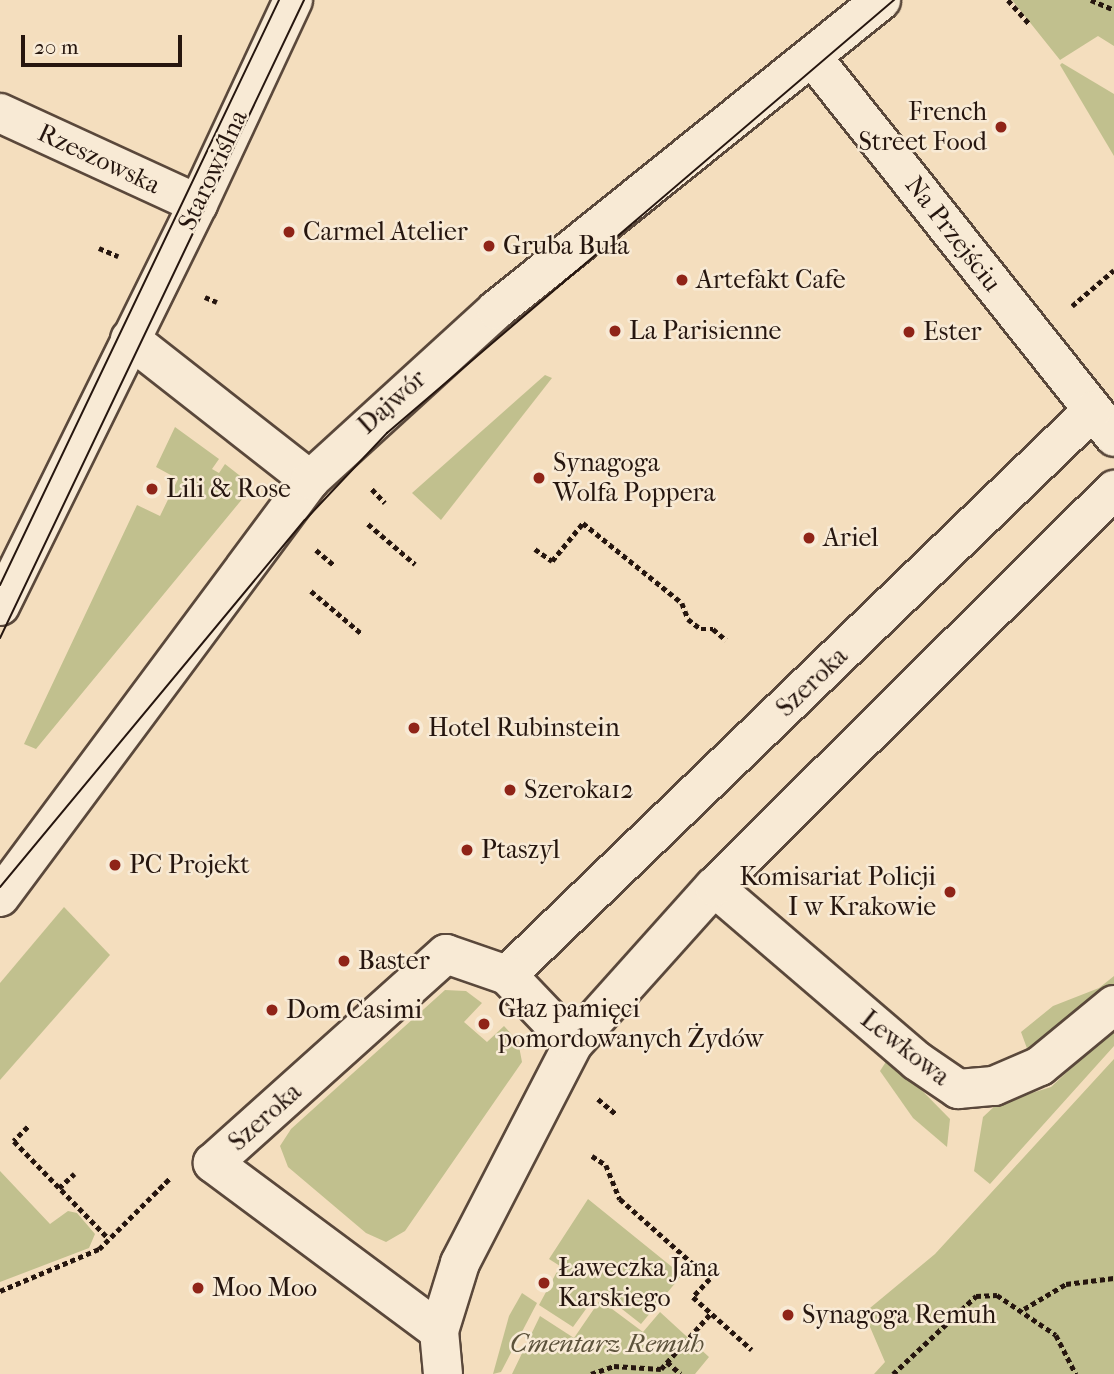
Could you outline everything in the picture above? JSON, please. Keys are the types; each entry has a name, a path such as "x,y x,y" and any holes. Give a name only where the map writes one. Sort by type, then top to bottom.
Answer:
{"street":[{"name":"Starowiślna","path":"0,606 198,204 293,0"},
{"name":"Dajwór","path":"0,897 310,480 496,310 813,58 881,0"},
{"name":"Na Przejściu","path":"813,58 1103,424"},
{"name":"Rzeszowska","path":"0,113 198,204"},
{"path":"130,339 310,480"},
{"name":"Szeroka","path":"508,975 1103,424"},
{"path":"443,1374 439,1331 460,1263 573,1044 714,887 1114,490"},
{"name":"Lewkowa","path":"714,887 917,1061 958,1089 994,1086 1040,1066 1114,1005"},
{"name":"Szeroka","path":"439,1331 213,1163 446,954 508,975 573,1044"}],"path":[{"path":"1009,0 1029,23"},
{"path":"1091,0 1114,10"},
{"path":"99,248 125,259"},
{"path":"1063,314 1114,270"},
{"path":"205,296 216,302"},
{"path":"535,549 552,561 583,523 682,603 688,619 701,629 713,629 726,640"},
{"path":"368,524 415,564"},
{"path":"312,591 362,634"},
{"path":"28,1127 14,1141 109,1239"},
{"path":"0,1291 99,1249 198,1149 213,1163"},
{"path":"592,1156 606,1165 620,1199 710,1279 694,1297 752,1350"},
{"path":"59,1188 74,1174"},
{"path":"1024,1310 1066,1284 1114,1278"},
{"path":"893,1374 976,1296 997,1294 1024,1310 1056,1335 1076,1374"},
{"path":"591,1374 614,1366 661,1369 711,1313"},
{"path":"667,1362 681,1374"}],"green space":[{"path":"1012,0 1114,0 1114,46 1098,36 1060,60"},
{"path":"1062,63 1114,94 1114,156 1060,65"},
{"path":"545,375 552,378 441,520 412,493"},
{"path":"175,427 219,459 212,469 219,473 225,464 253,486 36,749 24,744 137,505 160,516 178,479 156,467"},
{"path":"64,907 110,955 0,1080 0,983"},
{"path":"1114,976 1114,990 1032,1062 1021,1032 1053,1006 1099,988"},
{"path":"445,990 466,991 482,1003 464,1022 487,1042 504,1026 518,1041 522,1062 405,1231 386,1242 366,1233 288,1167 280,1146 291,1129"},
{"path":"1114,1028 1114,1046 990,1184 974,1171 983,1117 997,1104 1051,1087"},
{"path":"889,1057 950,1119 947,1147 913,1118 880,1071"},
{"path":"1114,1059 1114,1374 874,1374 885,1362 864,1313 935,1254"},
{"path":"0,1171 50,1224 68,1211 77,1213 95,1234 89,1248 0,1282"},
{"path":"588,1199 682,1275 641,1324 599,1291 573,1327 539,1305 560,1266 549,1259"},
{"path":"522,1293 537,1303 501,1372 493,1374 509,1316"},
{"name":"Cmentarz Remuh","path":"600,1300 643,1332 660,1312 709,1357 695,1374 512,1374 540,1316 574,1338"}],"tram line":[{"path":"0,585 279,0"},
{"path":"0,638 304,0"},
{"path":"0,887 305,520 387,433 894,0"}],"place":[{"name":"French Street Food","path":"1001,127"},
{"name":"Carmel Atelier","path":"289,232"},
{"name":"Gruba Buła","path":"489,246"},
{"name":"Artefakt Cafe","path":"682,280"},
{"name":"La Parisienne","path":"615,331"},
{"name":"Ester","path":"909,332"},
{"name":"Synagoga Wolfa Poppera","path":"539,478"},
{"name":"Lili & Rose","path":"152,489"},
{"name":"Ariel","path":"809,538"},
{"name":"Hotel Rubinstein","path":"414,728"},
{"name":"Szeroka12","path":"510,790"},
{"name":"Ptaszyl","path":"467,850"},
{"name":"PC Projekt","path":"115,865"},
{"name":"Komisariat Policji I w Krakowie","path":"950,892"},
{"name":"Baster","path":"344,961"},
{"name":"Dom Casimi","path":"272,1010"},
{"name":"Głaz pamięci pomordowanych Żydów","path":"484,1024"},
{"name":"Ławeczka Jana Karskiego","path":"544,1283"},
{"name":"Moo Moo","path":"198,1288"},
{"name":"Synagoga Remuh","path":"788,1315"}]}
